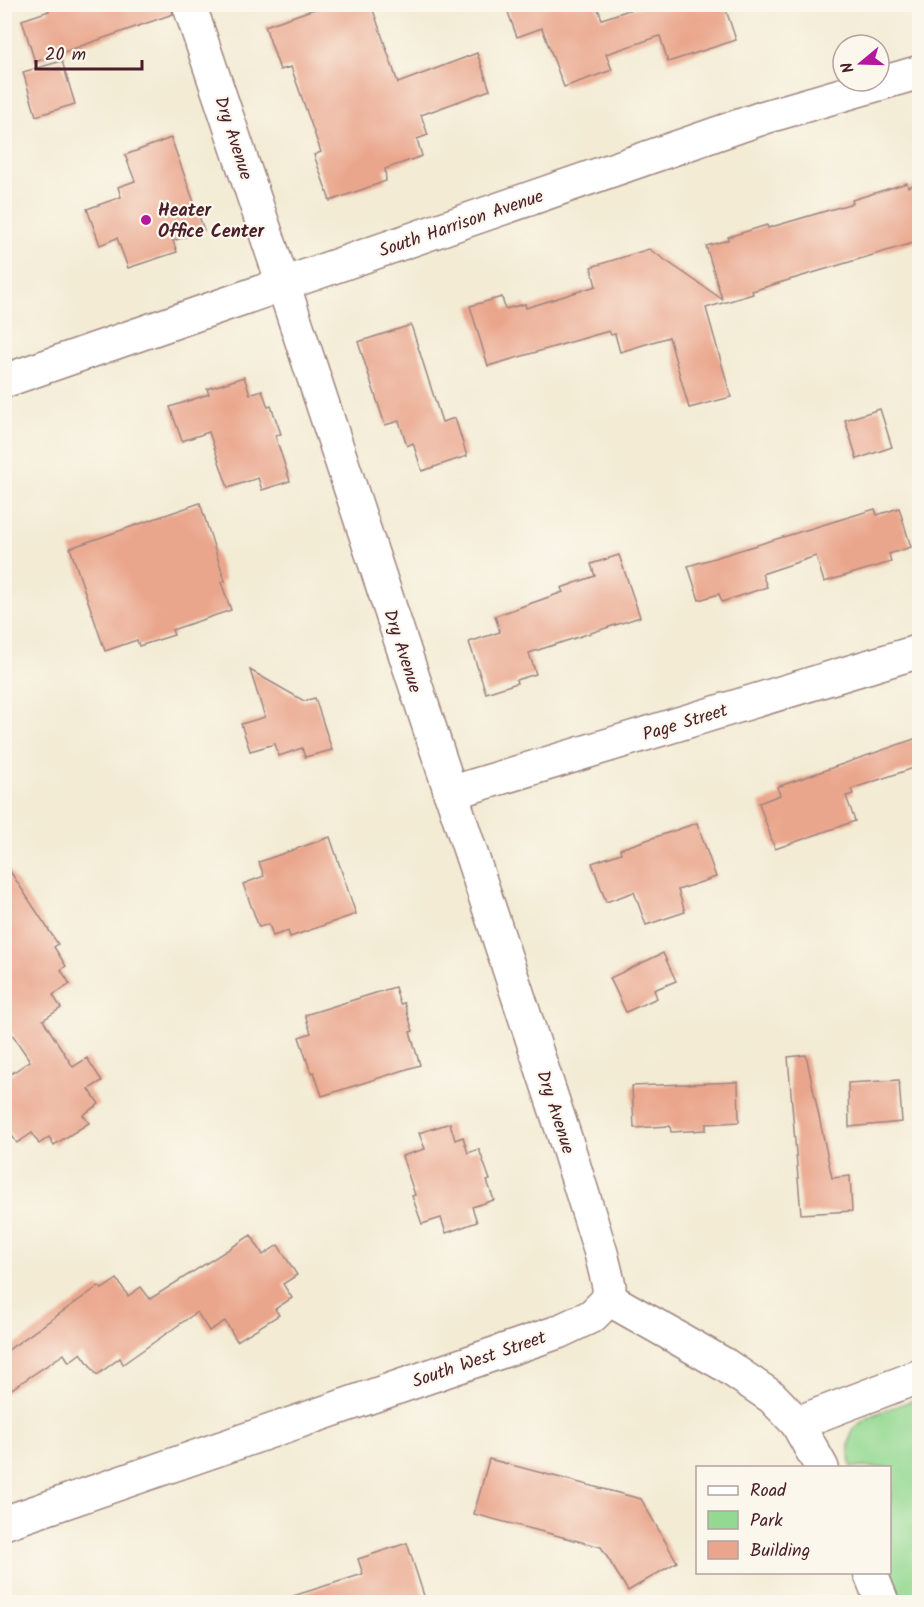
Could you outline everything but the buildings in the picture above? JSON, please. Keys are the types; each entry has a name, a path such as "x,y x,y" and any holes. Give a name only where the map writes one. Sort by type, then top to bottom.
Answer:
{"street":[{"name":"Dry Avenue","path":"189,4 594,1231 605,1271 609,1299"},
{"name":"South Harrison Avenue","path":"4,381 765,117 920,72"},
{"name":"Page Street","path":"450,793 920,651"},
{"path":"609,1299 725,1365 772,1397 797,1423 821,1466"},
{"name":"South West Street","path":"4,1523 558,1332 592,1316 609,1299"},
{"path":"797,1423 920,1376"},
{"path":"871,1574 882,1602"}],"green space":[{"path":"919,1398 919,1602 903,1602 891,1571 891,1466 851,1466 849,1445 851,1435 863,1421"}],"place":[{"name":"Heater Office Center","path":"146,220"}]}
